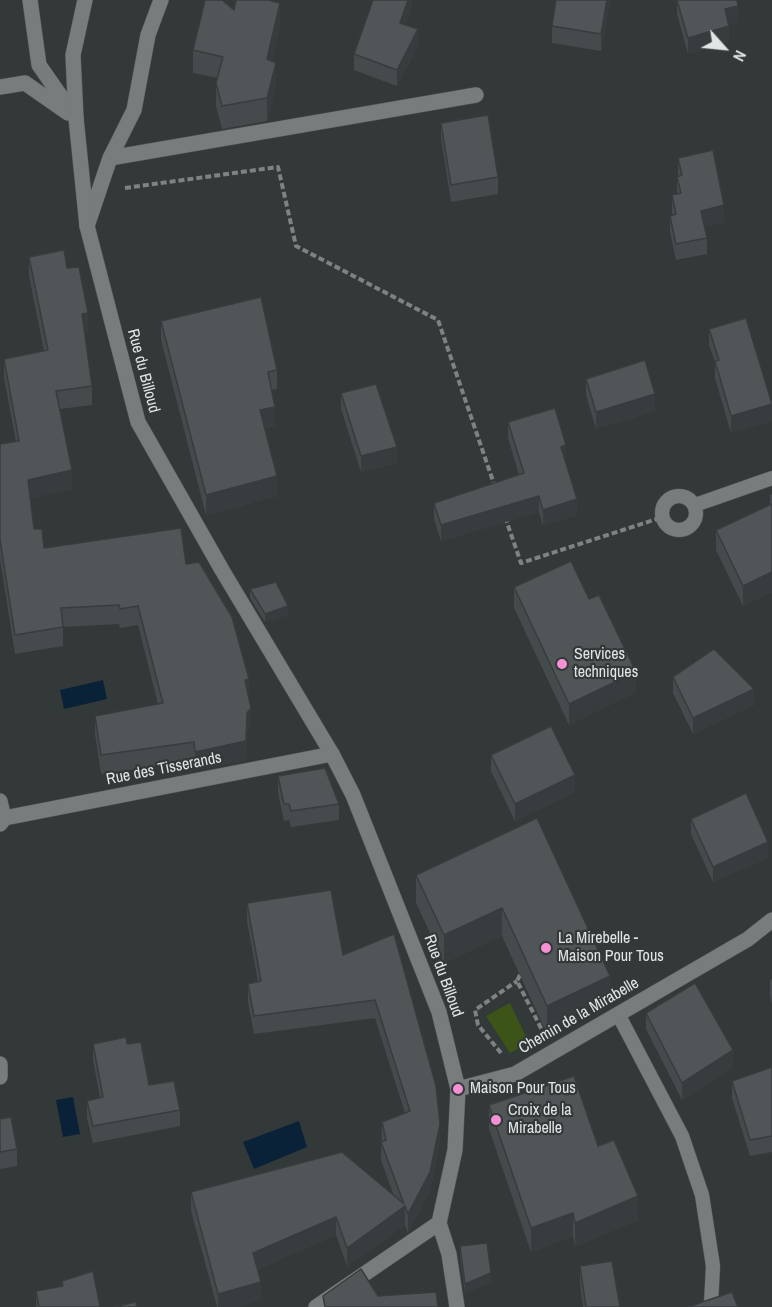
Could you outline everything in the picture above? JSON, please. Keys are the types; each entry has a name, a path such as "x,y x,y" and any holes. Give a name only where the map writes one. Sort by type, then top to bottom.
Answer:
{"street":[{"path":"30,0 39,65 76,118"},
{"name":"Rue du Billoud","path":"85,0 73,55 76,118 87,226 138,422 222,570 332,754 353,795 439,1012 458,1089 455,1150 439,1223"},
{"path":"87,226 110,158 134,110 148,35 161,0"},
{"path":"0,87 25,83 76,118"},
{"path":"110,158 476,95"},
{"name":"Rue des Tisserands","path":"1,821 332,754"},
{"path":"0,801 1,821"},
{"name":"Chemin de la Mirabelle","path":"458,1089 515,1074 748,939 772,920"},
{"path":"0,1064 0,1077"},
{"path":"316,1307 439,1223 449,1254 457,1307"}],"lane":[{"path":"695,505 772,478"},
{"path":"675,496 687,497 695,505 696,517 689,527 684,529 673,529 663,517 663,506 675,496"},
{"path":"618,1014 682,1136 702,1195 713,1266 711,1304"}],"path":[{"path":"98,192 278,167 296,246 438,320 498,497"},
{"path":"502,508 521,563 663,517"},
{"path":"515,1074 475,1018 475,1010 517,981 520,975"},
{"path":"517,981 546,1038"}],"green space":[{"path":"510,1003 529,1043 510,1053 486,1016"}],"water":[{"path":"103,680 107,699 64,709 60,690"},
{"path":"73,1097 80,1134 63,1137 56,1100"},
{"path":"299,1121 307,1147 254,1169 243,1142"}],"building":[{"path":"205,0 222,0 234,10 236,0 268,0 280,3 267,59 276,63 267,98 222,106 216,83 223,57 193,50"},
{"path":"373,0 408,0 400,23 418,29 397,70 354,54"},
{"path":"556,0 607,0 601,34 552,26"},
{"path":"677,0 737,0 738,6 725,9 729,26 688,38"},
{"path":"488,115 498,177 451,185 441,123"},
{"path":"713,150 724,205 701,211 707,238 676,244 670,216 676,214 672,195 681,193 677,177 682,175 678,158"},
{"path":"64,250 67,268 79,267 88,313 82,314 92,386 56,391 72,470 28,480 34,529 42,529 44,548 181,528 186,564 199,562 232,617 249,679 245,680 251,708 247,713 246,741 195,752 194,742 101,755 95,716 163,703 138,606 120,609 119,605 61,608 63,627 15,635 0,540 0,444 19,441 4,359 48,350 29,257"},
{"path":"261,297 277,370 268,372 275,407 260,410 277,476 206,495 161,321"},
{"path":"746,318 772,404 731,416 715,361 719,360 709,329"},
{"path":"645,360 655,394 596,412 586,379"},
{"path":"376,384 397,447 361,456 341,393"},
{"path":"555,408 566,445 561,447 577,499 543,510 539,496 441,525 434,503 524,473 508,422"},
{"path":"772,504 772,572 743,586 716,530"},
{"path":"571,561 589,599 599,595 636,672 569,704 514,587"},
{"path":"276,582 288,606 265,614 250,589"},
{"path":"714,649 754,689 693,718 673,677"},
{"path":"551,726 575,775 515,804 491,755"},
{"path":"325,768 339,804 291,811 289,804 284,804 278,776"},
{"path":"746,793 768,842 713,867 691,819"},
{"name":"La Mirebelle - Maison Pour Tous","path":"537,818 610,976 547,1006 502,908 444,935 416,875"},
{"path":"331,890 343,955 394,934 436,1086 440,1124 430,1172 408,1214 405,1206 347,1248 336,1217 253,1253 261,1282 218,1294 191,1192 342,1152 404,1204 381,1142 386,1140 382,1122 410,1111 375,1000 254,1016 248,984 261,981 247,903"},
{"path":"695,983 733,1050 682,1083 646,1013"},
{"path":"126,1037 127,1044 141,1042 149,1085 174,1081 180,1110 93,1126 87,1101 103,1097 93,1044"},
{"path":"772,1067 772,1136 750,1140 732,1081"},
{"path":"574,1076 598,1146 614,1140 638,1196 575,1223 573,1213 531,1228 489,1105"},
{"path":"11,1117 17,1149 0,1152 0,1119"},
{"path":"487,1243 491,1273 465,1284 460,1246"},
{"path":"612,1261 620,1307 586,1307 580,1266"},
{"path":"361,1269 378,1296 436,1292 438,1307 325,1307 323,1296"},
{"path":"93,1271 100,1307 39,1307 36,1291 63,1286 62,1281"},
{"path":"732,1292 738,1307 688,1307"},
{"path":"136,1302 137,1307 113,1307"}],"place":[{"name":"Services techniques","path":"562,664"},
{"name":"La Mirebelle - Maison Pour Tous","path":"546,948"},
{"name":"Maison Pour Tous","path":"458,1089"},
{"name":"Croix de la Mirabelle","path":"496,1120"}]}
